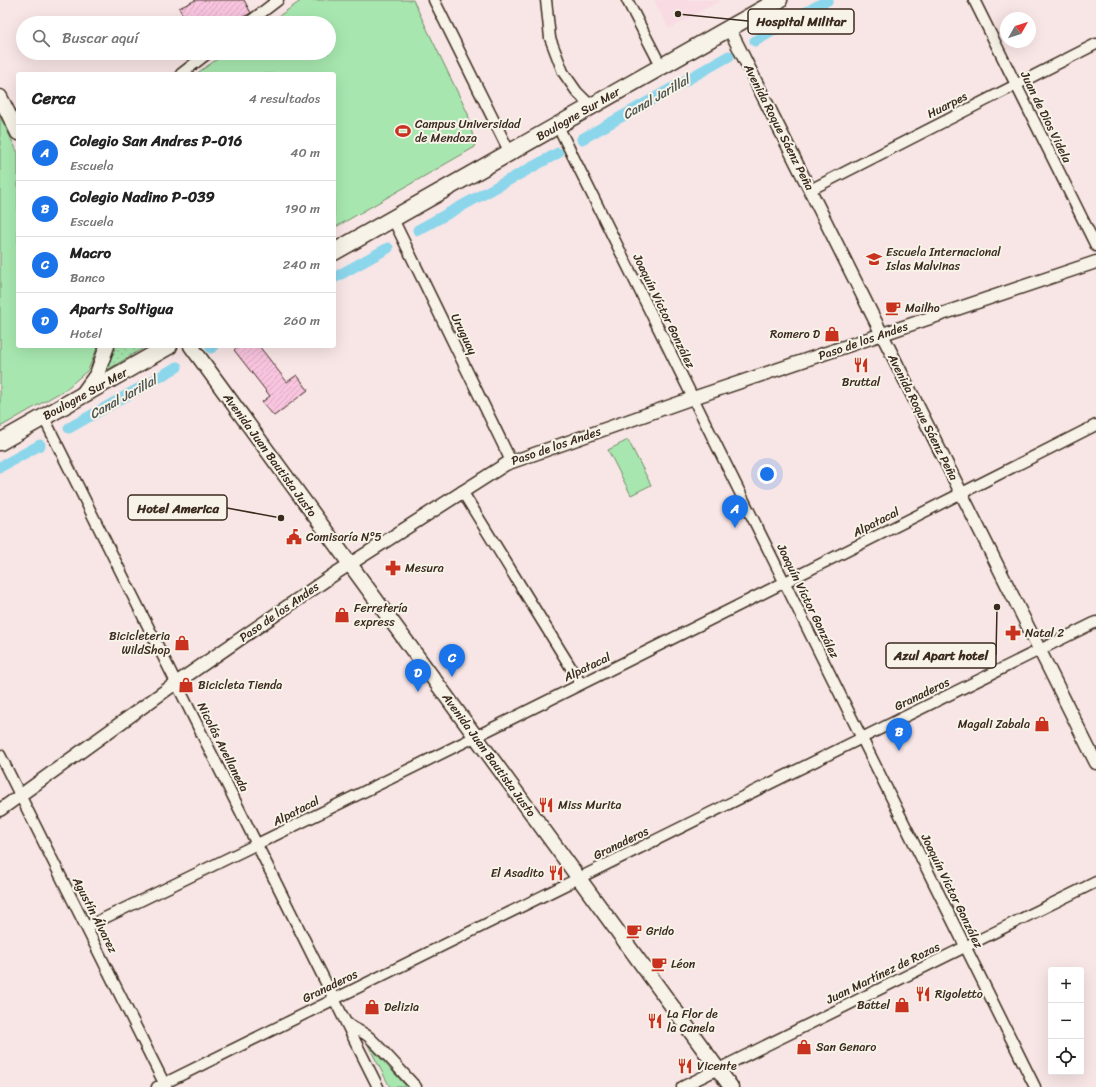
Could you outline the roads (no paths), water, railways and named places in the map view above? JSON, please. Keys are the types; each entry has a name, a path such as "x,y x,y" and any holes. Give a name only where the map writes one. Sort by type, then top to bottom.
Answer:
{"main road":[{"name":"Boulogne Sur Mer","path":"336,251 780,0"},
{"path":"0,97 16,129"},
{"path":"81,396 97,374 107,348"},
{"name":"Boulogne Sur Mer","path":"0,442 165,348"},
{"name":"Avenida Juan Bautista Justo","path":"192,348 731,1087"}],"street":[{"path":"257,16 278,0"},
{"path":"434,0 510,152"},
{"path":"546,0 550,38 563,72 577,92 592,106"},
{"path":"627,0 661,66"},
{"name":"Juan de Dios Videla","path":"974,0 1096,246"},
{"name":"Avenida Roque Sáenz Peña","path":"729,28 1096,763"},
{"name":"Huarpes","path":"810,190 1096,44"},
{"path":"184,72 199,60"},
{"name":"Joaquín Víctor González","path":"558,126 1035,1087"},
{"name":"Uruguay","path":"393,219 511,461"},
{"name":"Paso de los Andes","path":"0,810 176,683 350,564 511,461 1096,262"},
{"name":"Nicolás Avellaneda","path":"44,418 378,1087"},
{"name":"Alpatacal","path":"86,927 257,845 581,684 1096,425"},
{"path":"462,492 581,684"},
{"name":"Granaderos","path":"162,1086 334,999 1096,622"},
{"name":"Agustín Álvarez","path":"0,755 86,927 162,1086"},
{"name":"Juan Martínez de Rozas","path":"682,1087 1096,882"},
{"path":"345,1021 351,1027 359,1029 370,1038 416,1087"},
{"path":"357,1046 356,1039 359,1036 364,1035 370,1038"}],"waterway":[{"name":"Canal Jarillal","path":"755,41 828,0"},
{"name":"Canal Jarillal","path":"582,139 729,56"},
{"name":"Canal Jarillal","path":"418,230 558,153"},
{"name":"Canal Jarillal","path":"336,277 388,248"},
{"name":"Canal Jarillal","path":"69,428 177,367"},
{"name":"Canal Jarillal","path":"0,467 40,445"}],"place":[{"name":"Hospital Militar","path":"678,14"},
{"name":"Campus Universidad de Mendoza","path":"403,131"},
{"name":"Escuela Internacional Islas Malvinas","path":"874,259"},
{"name":"Mailho","path":"893,308"},
{"name":"Romero D","path":"832,334"},
{"name":"Bruttal","path":"861,365"},
{"name":"Hotel America","path":"281,518"},
{"name":"Colegio San Andres P-016","path":"735,528"},
{"name":"Comisaría N°5","path":"294,537"},
{"name":"Mesura","path":"393,568"},
{"name":"Azul Apart hotel","path":"997,607"},
{"name":"Ferretería express","path":"342,615"},
{"name":"Natal 2","path":"1013,633"},
{"name":"Bicicleteria WildShop","path":"182,643"},
{"name":"Macro","path":"452,677"},
{"name":"Bicicleta Tienda","path":"186,685"},
{"name":"Aparts Soltigua","path":"418,692"},
{"name":"Magali Zabala","path":"1042,724"},
{"name":"Colegio Nadino P-039","path":"899,751"},
{"name":"Miss Murita","path":"546,805"},
{"name":"El Asadito","path":"556,873"},
{"name":"Grido","path":"634,931"},
{"name":"Léon","path":"659,964"},
{"name":"Rigoletto","path":"923,994"},
{"name":"Battel","path":"902,1005"},
{"name":"Delizia","path":"372,1007"},
{"name":"La Flor de la Canela","path":"655,1021"},
{"name":"San Genaro","path":"804,1047"},
{"name":"Vicente","path":"685,1066"}]}
